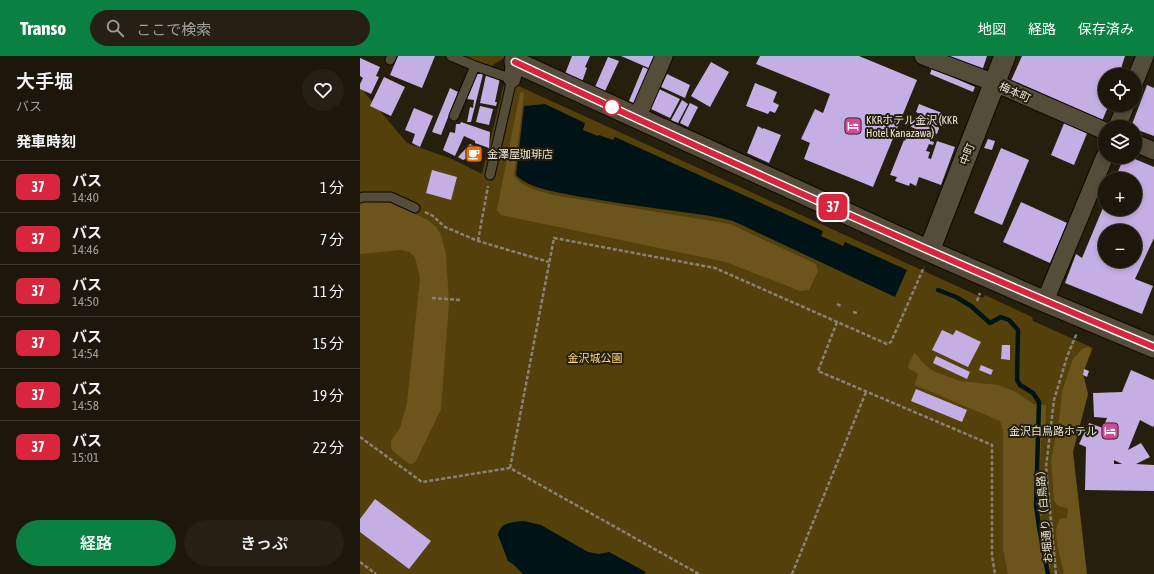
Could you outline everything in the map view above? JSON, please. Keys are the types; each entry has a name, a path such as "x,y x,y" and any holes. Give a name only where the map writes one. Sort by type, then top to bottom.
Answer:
{"street":[{"path":"637,118 664,56"},
{"name":"梅本町","path":"923,56 995,83 1098,128"},
{"name":"中町","path":"929,251 1005,56"},
{"path":"1140,68 1145,56"},
{"path":"514,66 637,118 1045,302 1154,347"},
{"path":"1142,146 1154,151"},
{"path":"1045,302 1102,164"}],"lane":[{"path":"451,56 475,66 514,66 490,176"},
{"path":"454,116 475,66"},
{"path":"360,198 391,197 415,208"}],"path":[{"path":"478,241 490,176"},
{"path":"415,208 434,216 445,227 478,241 549,262"},
{"path":"510,468 554,238 716,268 887,344 891,342 917,284"},
{"path":"977,301 981,290"},
{"path":"432,298 460,300"},
{"path":"853,312 857,313"},
{"path":"837,322 818,371 992,445 992,556 995,574"},
{"name":"お堀通り（白鳥路）","path":"1056,574 1046,467 1054,400 1067,357 1076,335 1071,329"},
{"path":"792,574 866,392"},
{"path":"360,437 422,482 510,468 699,574"},
{"path":"360,562 376,574"}],"green space":[{"path":"463,56 507,56 488,68"},
{"name":"金沢城公園","path":"505,80 983,298 985,295 1032,317 1033,321 1093,348 1082,375 1071,452 1085,574 360,574 360,87 407,143 452,159 482,174"}],"shaded area":[{"path":"522,92 524,94 514,175 521,183 553,195 730,224 816,264 818,271 809,290 800,291 726,262 501,215 497,210 520,93"},
{"path":"545,104 585,123 583,130 613,140 615,137 823,231 821,236 843,246 845,242 907,270 895,297 733,221 576,196 528,184 516,175 524,106"},
{"path":"360,203 392,203 428,220 436,227 441,235 446,254 449,303 441,409 416,461 412,464 408,463 393,451 391,441 400,428 407,403 420,278 415,257 409,252 401,250 360,254"},
{"path":"1088,347 1091,351 1083,373 1088,394 1073,452 1087,574 1064,574 1056,538 1056,531 1057,524 1060,519 1067,518 1068,508 1061,507 1054,500 1051,460 1059,420 1062,392 1073,359 1082,349"},
{"path":"914,353 933,371 960,381 998,385 1016,392 1033,404 1046,405 1045,436 1041,441 1039,483 1047,507 1046,511 1040,517 1042,537 1048,542 1052,558 1050,574 1008,574 1003,549 1003,430 1000,421 915,385 918,375 908,368"},
{"path":"524,521 541,525 588,552 599,554 609,552 646,572 644,574 523,574 508,561 498,535 501,527 504,525 511,522"}],"building":[{"path":"398,56 435,56 422,88 390,75"},
{"path":"572,56 590,56 585,67 587,68 582,82 565,74"},
{"path":"621,56 657,56 651,69"},
{"name":"KKRホテル金沢 (KKR Hotel Kanazawa)","path":"760,56 859,56 917,80 873,187 804,159 810,143 801,139 815,109 823,113 830,94 756,64"},
{"path":"948,56 987,56 982,71 947,60"},
{"path":"1022,56 1125,56 1121,68 1098,68 1098,112 1106,112 1102,120 1010,83"},
{"path":"608,57 619,61 605,91 595,87"},
{"path":"360,58 380,67 376,76 379,77 371,94 360,89 360,84 363,78 360,76"},
{"path":"711,62 729,72 710,107 691,96"},
{"path":"643,67 652,71 638,105 629,101"},
{"path":"932,68 975,87 973,92 930,74"},
{"path":"477,74 483,74 471,122 467,122 470,107 473,108 474,100 467,99"},
{"path":"667,74 690,85 685,98 661,87"},
{"path":"486,75 500,78 495,102 497,102 496,106 480,103"},
{"path":"384,77 405,87 391,116 370,106"},
{"path":"755,83 777,92 773,102 779,105 775,113 770,111 768,114 746,106"},
{"path":"1147,85 1154,88 1154,136 1142,132 1142,120 1134,120 1137,112 1142,112 1142,98"},
{"path":"450,88 458,92 441,135 432,132"},
{"path":"659,89 680,99 670,118 649,108"},
{"path":"682,100 688,104 678,123 671,120"},
{"path":"690,103 698,107 688,127 680,123"},
{"path":"919,104 942,113 937,126 939,128 937,134 933,133 930,141 934,142 933,145 929,144 926,151 930,152 928,158 931,159 937,141 955,147 941,185 919,177 916,186 910,183 909,186 895,181 897,177 890,175 904,140 905,141 909,132 914,135 916,129 911,127 914,118 920,120 922,115 916,112"},
{"path":"480,106 493,109 489,125 476,122"},
{"path":"414,108 433,116 420,147 412,143 415,134 405,130"},
{"path":"1065,121 1088,131 1074,165 1051,155"},
{"path":"461,122 490,132 489,148 475,143 475,141 464,136 455,156 443,150 450,132 455,133 456,124 460,124"},
{"path":"758,126 781,135 769,163 747,153"},
{"path":"988,139 995,141 992,150 984,148"},
{"path":"470,144 480,149 482,153 477,158 471,155 468,160 463,160 458,157"},
{"path":"1001,148 1029,160 1002,225 974,213"},
{"path":"1142,162 1154,167 1154,238 1142,264 1142,224 1098,224 1098,268 1140,268 1135,279 1153,286 1142,314 1065,283 1076,254 1082,258 1100,216 1142,216 1142,172 1118,172 1121,164 1142,164"},
{"path":"432,170 457,177 451,200 426,193"},
{"path":"1021,202 1067,223 1050,263 1003,242"},
{"path":"942,330 953,335 956,330 981,342 968,367 932,350"},
{"path":"1002,345 1010,345 1010,360 1001,359"},
{"path":"936,356 970,372 967,379 933,363"},
{"path":"981,365 993,370 991,375 979,370"},
{"path":"1084,369 1089,371 1087,377 1083,375"},
{"name":"金沢白鳥路ホテル","path":"1131,370 1154,380 1154,425 1153,427 1140,420 1128,450 1141,443 1150,457 1136,464 1154,465 1154,491 1085,490 1086,447 1079,444 1089,423 1103,428 1107,418 1094,417 1093,393 1122,392","holes":["1114,460 1122,464 1114,464"]},
{"path":"916,389 967,410 962,422 911,401"},
{"path":"375,499 431,541 409,569 360,532 360,519"}],"waterway":[{"path":"938,290 956,297 971,306 990,323 1001,317 1009,320 1018,330 1017,380 1020,385 1033,393 1039,402 1036,505 1048,574"}],"bus line":[{"name":"37","path":"515,62 929,251 1154,347"}],"place":[{"name":"KKRホテル金沢 (KKR Hotel Kanazawa)","path":"853,126"},
{"name":"金澤屋珈琲店","path":"474,154"},
{"name":"金沢白鳥路ホテル","path":"1110,431"}]}
